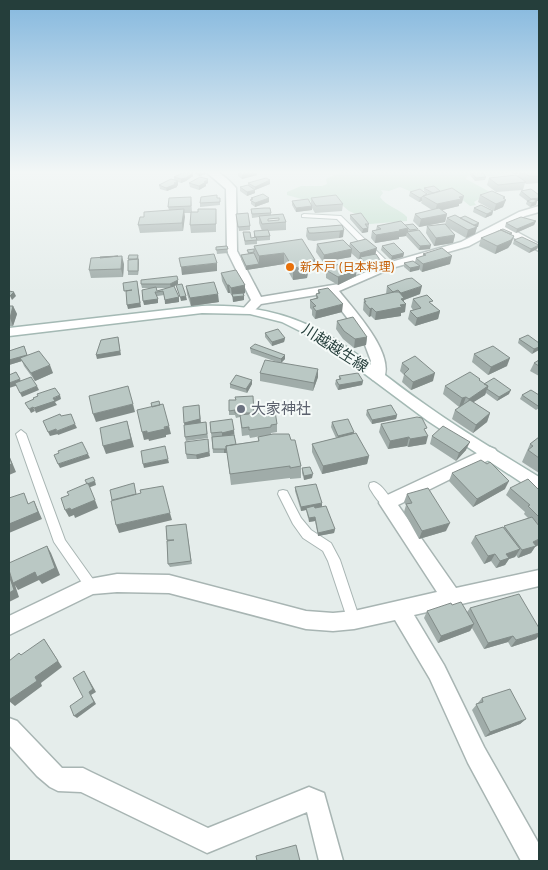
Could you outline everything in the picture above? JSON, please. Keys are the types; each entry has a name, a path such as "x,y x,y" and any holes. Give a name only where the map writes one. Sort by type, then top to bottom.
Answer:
{"street":[{"path":"231,212 232,251 252,306 332,290 388,266 466,244 498,226 530,212"},
{"path":"498,226 539,248"},
{"path":"332,290 368,336 378,361 378,377"},
{"name":"川越越生線","path":"9,332 192,310 252,306 309,329 420,408 539,485"},
{"path":"452,598 387,503 490,453"},
{"path":"9,626 90,586 117,582 169,584 306,620 333,622 354,620 539,578"},
{"path":"399,609 437,672 476,755 535,861"},
{"path":"9,729 45,768 58,779 83,780 207,841 309,799 316,801 330,861"}],"lane":[{"path":"304,216 340,218 388,266"},
{"path":"21,434 60,542 90,586"},
{"path":"374,486 387,503"},
{"path":"283,494 289,510 307,534 327,547 334,560 354,620"}],"green space":[{"path":"350,212 400,212 407,217 407,221 370,224 364,218"}],"building":[{"path":"144,212 184,212 182,223 138,225 140,217 144,217"},
{"path":"191,212 216,212 216,224 190,225"},
{"path":"252,212 271,213 252,214"},
{"path":"425,212 444,212 447,214 421,219 415,214"},
{"path":"248,213 250,226 238,227 236,214"},
{"path":"361,213 369,224 365,224 368,228 363,229 350,215"},
{"path":"283,214 286,222 262,224 259,216","holes":["279,218 279,220 268,221 268,219"]},
{"path":"455,215 477,227 468,230 447,218"},
{"path":"465,216 479,223 474,225 460,218"},
{"path":"521,217 536,221 517,229 506,223"},
{"path":"401,221 408,228 376,235 372,231 381,229 377,226"},
{"path":"413,224 418,229 410,230 405,225"},
{"path":"445,224 455,235 436,238 427,226"},
{"path":"342,225 344,230 340,231 309,233 307,228"},
{"path":"503,229 512,233 500,230"},
{"path":"268,230 270,236 255,237 254,231"},
{"path":"419,230 431,245 420,246 407,232"},
{"path":"501,230 514,236 511,240 497,246 481,238"},
{"path":"243,232 250,232 251,238 256,237 257,240 245,241"},
{"path":"522,237 539,245 531,249 514,240"},
{"path":"302,239 315,260 305,261 308,266 293,268 284,253 259,256 254,246"},
{"path":"366,239 377,248 360,253 350,243"},
{"path":"343,240 352,249 324,255 317,244"},
{"path":"394,243 404,253 392,256 382,246"},
{"path":"227,246 228,249 216,250 216,247"},
{"path":"442,248 452,256 423,264 416,258 426,255 423,254"},
{"path":"254,249 254,252 249,253 247,250"},
{"path":"254,253 259,264 246,266 241,255"},
{"path":"214,254 217,263 181,267 179,258"},
{"path":"376,254 380,260 364,262 360,257"},
{"path":"129,255 138,255 137,259 128,259"},
{"path":"122,256 121,269 89,270 91,258"},
{"path":"138,259 138,271 128,271 128,260"},
{"path":"345,261 357,268 338,277 326,270"},
{"path":"413,261 420,266 410,268 404,263"},
{"path":"236,270 245,285 231,288 227,285 221,273"},
{"path":"177,276 178,280 170,284 141,284 141,280"},
{"path":"412,278 422,286 401,293 398,290 393,292 387,286 406,279"},
{"path":"137,281 140,303 127,305 126,291 132,290 124,291 123,283"},
{"path":"214,282 218,294 190,298 186,286"},
{"path":"182,284 186,296 180,297 176,285"},
{"path":"174,286 179,297 165,300 163,291 155,292 158,299 143,301 142,290 156,287 157,291"},
{"path":"328,288 343,304 316,311 313,307 316,306 310,300 318,298 316,294 320,293 318,290"},
{"path":"399,292 404,298 401,299 406,304 400,305 402,307 376,312 372,308 370,309 364,302 366,302 364,299"},
{"path":"243,293 244,296 233,297 232,294"},
{"path":"427,295 433,301 429,302 440,311 417,318 410,311 421,308 413,299"},
{"path":"9,306 13,306 10,318 9,318"},
{"path":"353,317 367,337 355,339 344,331 337,321"},
{"path":"278,329 285,338 272,342 265,333"},
{"path":"528,335 539,343 539,347 534,349 519,339"},
{"path":"118,337 120,351 96,355 101,340"},
{"path":"255,344 285,355 281,359 250,348"},
{"path":"24,346 27,355 9,360 9,351"},
{"path":"493,346 510,358 491,367 474,354"},
{"path":"39,351 50,365 31,373 20,358"},
{"path":"415,356 435,373 413,382 404,374 409,369 402,363"},
{"path":"265,360 318,369 314,383 260,373"},
{"path":"16,372 20,379 9,383 9,375"},
{"path":"470,372 488,386 469,399 466,397 462,398 445,386"},
{"path":"358,373 363,381 339,385 336,380 341,379 339,376"},
{"path":"236,375 252,380 246,389 230,384"},
{"path":"31,377 37,386 20,393 15,383"},
{"path":"494,378 511,390 499,397 487,389 488,386 484,384"},
{"path":"128,386 133,404 93,414 89,396"},
{"path":"55,388 60,395 53,398 55,401 29,409 25,403 38,396 37,394"},
{"path":"531,390 539,395 538,406 522,395"},
{"name":"大家神社","path":"253,396 254,413 235,413 235,410 229,411 229,400 236,400 235,397"},
{"path":"470,400 490,413 476,425 455,410"},
{"path":"159,401 160,405 152,407 151,403"},
{"path":"163,404 169,426 164,427 165,429 147,433 147,431 142,432 137,410"},
{"path":"199,405 200,419 184,423 183,407"},
{"path":"391,405 397,415 372,420 367,410"},
{"path":"275,411 277,424 271,425 271,427 249,430 249,427 242,428 240,415"},
{"path":"60,414 61,416 71,414 75,424 57,431 56,429 48,432 43,421"},
{"path":"417,417 422,418 427,428 424,429 428,436 390,441 381,424"},
{"path":"232,419 234,430 211,433 210,422"},
{"path":"348,419 354,432 338,436 332,422"},
{"path":"127,421 131,439 103,446 100,428"},
{"path":"206,422 207,434 185,437 184,425"},
{"path":"443,426 470,442 459,453 432,436"},
{"path":"356,433 369,456 323,466 312,444"},
{"path":"273,434 289,434 291,440 295,440 301,466 230,474 226,446 259,441 258,437"},
{"path":"234,435 236,444 226,446 226,449 213,449 212,437"},
{"path":"539,437 539,458 528,450 533,446 530,444"},
{"path":"208,439 209,452 196,455 186,454 185,442"},
{"path":"82,442 88,454 58,464 54,455 59,453 58,451"},
{"path":"165,446 168,459 143,464 141,451"},
{"path":"481,460 487,464 490,462 509,481 477,499 452,473"},
{"path":"310,467 313,474 304,476 302,468"},
{"path":"93,477 95,481 87,484 85,480"},
{"path":"528,479 539,490 539,517 528,506 530,505 510,488"},
{"path":"88,483 95,500 71,510 70,508 65,510 61,498 69,495 67,492"},
{"path":"134,483 136,494 112,500 110,490"},
{"path":"316,484 322,503 301,507 295,487"},
{"path":"163,486 170,513 116,525 111,501 141,493 140,490"},
{"path":"428,488 450,523 422,531 406,504 412,503 407,494"},
{"path":"24,493 28,504 34,501 38,512 9,524 9,498"},
{"path":"314,506 315,508 326,506 335,529 318,533 315,517 309,518 306,508"},
{"path":"532,517 539,526 539,539 533,542 536,546 522,550 504,526"},
{"path":"186,524 191,561 168,564 167,541 174,540 167,540 166,526"},
{"path":"503,527 520,549 506,554 509,558 500,561 495,554 488,556 475,536"},
{"path":"47,546 55,568 37,577 35,572 13,583 9,563"},
{"path":"9,575 14,590 9,593"},
{"path":"519,594 539,628 539,633 516,640 513,636 488,643 470,608"},
{"path":"461,602 474,624 441,636 427,611 451,603 452,605"},
{"path":"44,639 58,661 35,677 37,681 9,700 9,661"},
{"path":"84,671 93,689 89,692 94,702 74,716 70,706 83,697 73,678"},
{"path":"510,689 526,719 490,732 476,704 483,702 482,698"},
{"path":"296,845 300,861 257,861 256,856"}],"place":[{"name":"新木戸 (日本料理)","path":"290,267"},
{"name":"大家神社","path":"241,409"}]}
